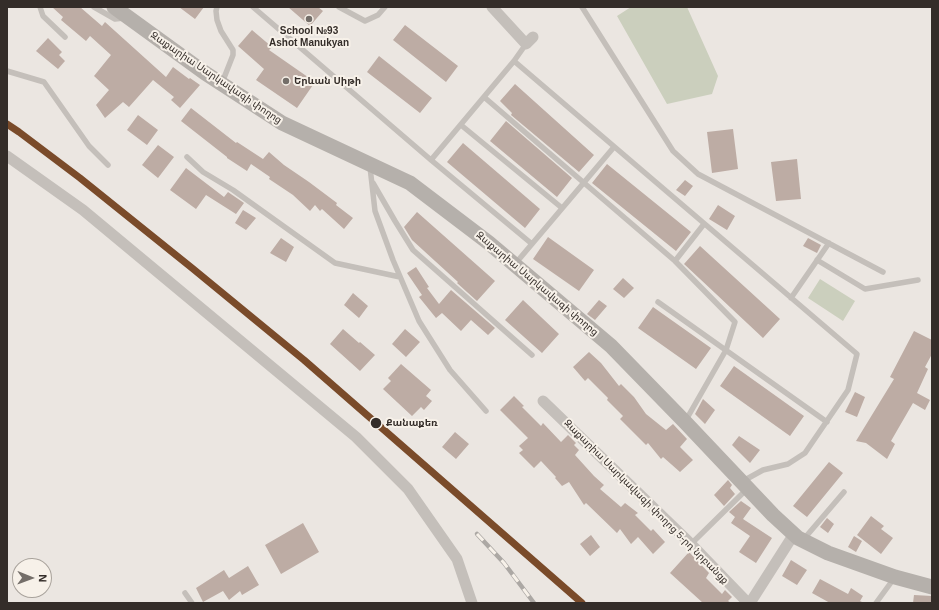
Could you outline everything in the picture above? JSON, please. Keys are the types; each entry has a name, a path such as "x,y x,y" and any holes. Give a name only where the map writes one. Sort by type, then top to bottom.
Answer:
{"main road":[{"name":"Զաքարիա Սարկավագի փողոց","path":"114,7 205,73 282,122 410,183 489,243 611,346 772,515 798,538 828,553 895,577 932,587"}],"street":[{"path":"492,7 530,40"},
{"path":"7,156 84,210 356,437 408,489 426,514 457,559 472,603"},
{"name":"Զաքարիա Սարկավագի փողոց 5-րդ նրբանցք","path":"543,401 691,544 749,603"},
{"path":"749,603 798,538"}],"lane":[{"path":"40,7 43,16 65,37"},
{"path":"94,7 115,19 128,18"},
{"path":"217,7 217,20 221,31 233,50 233,56 222,84"},
{"path":"253,7 431,160 532,244"},
{"path":"339,7 365,21 378,15 385,7"},
{"path":"582,7 673,151 698,174 883,272"},
{"path":"431,160 530,40"},
{"path":"514,61 857,354 848,390 805,453 788,464 763,470 744,486 691,544"},
{"path":"7,71 44,82 89,146 108,165"},
{"path":"484,97 674,261 735,322 726,350 685,422"},
{"path":"461,125 562,208"},
{"path":"514,265 614,146"},
{"path":"187,157 203,172 232,190 335,263 400,277"},
{"path":"370,164 375,211 393,260 419,321 450,370 486,412"},
{"path":"372,181 413,250 532,355"},
{"path":"674,261 704,224"},
{"path":"791,298 829,243"},
{"path":"817,260 866,289 918,280"},
{"path":"658,302 827,422"},
{"path":"798,538 844,492"},
{"path":"876,603 895,577"},
{"path":"185,593 192,603"}],"green space":[{"path":"631,7 687,7 718,76 712,94 667,104 617,16"},
{"path":"820,279 855,301 843,321 808,298"}],"building":[{"path":"52,7 80,7 102,26 105,22 166,77 173,67 200,85 180,108 171,100 174,97 153,80 129,107 123,102 105,118 96,105 109,90 94,76 111,55 90,36 86,41 61,20 63,17"},
{"path":"179,7 204,7 195,19"},
{"name":"School №93 Ashot Manukyan","path":"288,7 318,7 323,11 310,26"},
{"path":"405,25 458,66 446,82 393,40"},
{"path":"252,30 272,47 269,50 315,82 297,108 256,80 264,69 238,46"},
{"path":"48,38 62,52 59,55 65,61 58,69 36,51"},
{"path":"379,56 432,98 420,113 367,72"},
{"path":"515,84 594,155 579,172 511,115 512,113 500,101"},
{"path":"191,108 236,143 237,142 263,159 269,152 284,165 337,203 336,205 353,218 344,229 322,209 320,211 315,205 310,211 293,195 269,179 270,177 251,164 247,171 227,158 181,121"},
{"path":"138,115 158,130 147,145 127,130"},
{"path":"506,121 572,178 557,197 490,141"},
{"path":"733,129 738,169 712,173 707,132"},
{"path":"463,143 540,209 525,228 447,162"},
{"path":"158,145 174,157 158,178 142,165"},
{"path":"797,159 801,199 776,201 771,162"},
{"path":"607,164 691,232 676,251 592,183"},
{"path":"186,168 224,197 228,192 244,203 236,214 206,195 196,209 170,190"},
{"path":"685,180 693,186 685,196 676,190"},
{"path":"718,205 735,216 727,230 709,219"},
{"path":"243,210 256,218 246,230 235,223"},
{"path":"417,212 495,281 477,301 412,240 404,227"},
{"path":"548,237 594,270 579,291 533,259"},
{"path":"281,238 294,247 286,262 270,253"},
{"path":"808,238 821,245 817,253 803,246"},
{"path":"700,246 780,319 763,338 684,264"},
{"path":"416,267 429,287 427,288 439,304 451,290 495,328 488,335 471,320 461,331 442,313 436,318 419,297 422,295 407,273"},
{"path":"623,278 634,288 624,298 613,289"},
{"path":"353,293 368,306 359,318 344,305"},
{"path":"523,300 559,334 542,353 505,320"},
{"path":"599,300 607,306 595,320 587,314"},
{"path":"653,307 711,348 696,369 638,328"},
{"path":"343,329 375,355 360,371 330,344"},
{"path":"405,329 420,342 406,357 392,344"},
{"path":"914,331 932,340 932,354 925,367 928,369 917,393 930,400 925,410 913,403 891,441 895,444 887,459 866,443 856,441 894,379 890,377"},
{"path":"589,352 601,363 619,386 621,384 634,397 646,414 666,430 673,424 687,439 680,447 693,460 680,472 663,457 661,459 648,443 646,445 620,419 623,416 607,400 608,398 588,378 585,381 573,367"},
{"path":"401,364 431,390 426,396 432,401 424,410 421,407 412,416 383,389 391,381 388,378"},
{"path":"734,366 804,416 790,436 720,386"},
{"path":"855,392 865,397 857,417 845,412"},
{"path":"514,396 524,406 522,407 541,426 543,423 561,442 568,435 576,443 574,445 579,450 575,455 604,485 600,489 621,507 625,503 638,513 635,515 651,531 653,529 665,542 653,554 638,537 631,544 620,529 617,533 586,503 584,505 569,482 562,486 541,461 534,468 519,453 523,450 519,446 528,438 500,410"},
{"path":"703,399 715,410 705,424 695,414"},
{"path":"455,432 469,444 456,459 442,447"},
{"path":"739,436 760,450 750,463 732,445"},
{"path":"829,462 843,473 807,517 793,506"},
{"path":"728,480 732,485 730,488 735,494 724,506 714,495"},
{"path":"741,501 751,508 743,519 772,538 756,563 739,552 750,536 731,523 735,517 729,512"},
{"path":"871,516 884,526 881,529 893,538 881,554 857,535"},
{"path":"827,518 834,524 828,533 820,527"},
{"path":"303,523 319,552 281,574 265,545"},
{"path":"591,535 600,547 590,556 580,544"},
{"path":"854,536 862,541 856,552 848,547"},
{"path":"689,552 709,573 706,578 722,594 725,590 732,597 728,601 731,603 703,603 670,573"},
{"path":"791,560 807,570 797,585 782,576"},
{"path":"248,566 259,585 242,595 240,591 229,600 223,591 203,602 196,588 224,570 229,578"},
{"path":"820,579 848,594 851,588 863,596 860,601 864,603 830,603 812,593"},
{"path":"914,595 932,596 932,603 913,603"}],"railway":[{"path":"477,534 504,563 534,603"}],"transit line":[{"path":"7,124 80,178 304,360 582,603"}],"place":[{"name":"School №93 Ashot Manukyan","path":"309,19"},
{"name":"Երևան Սիթի","path":"286,81"},
{"name":"Քանաքեռ","path":"376,423"}]}
